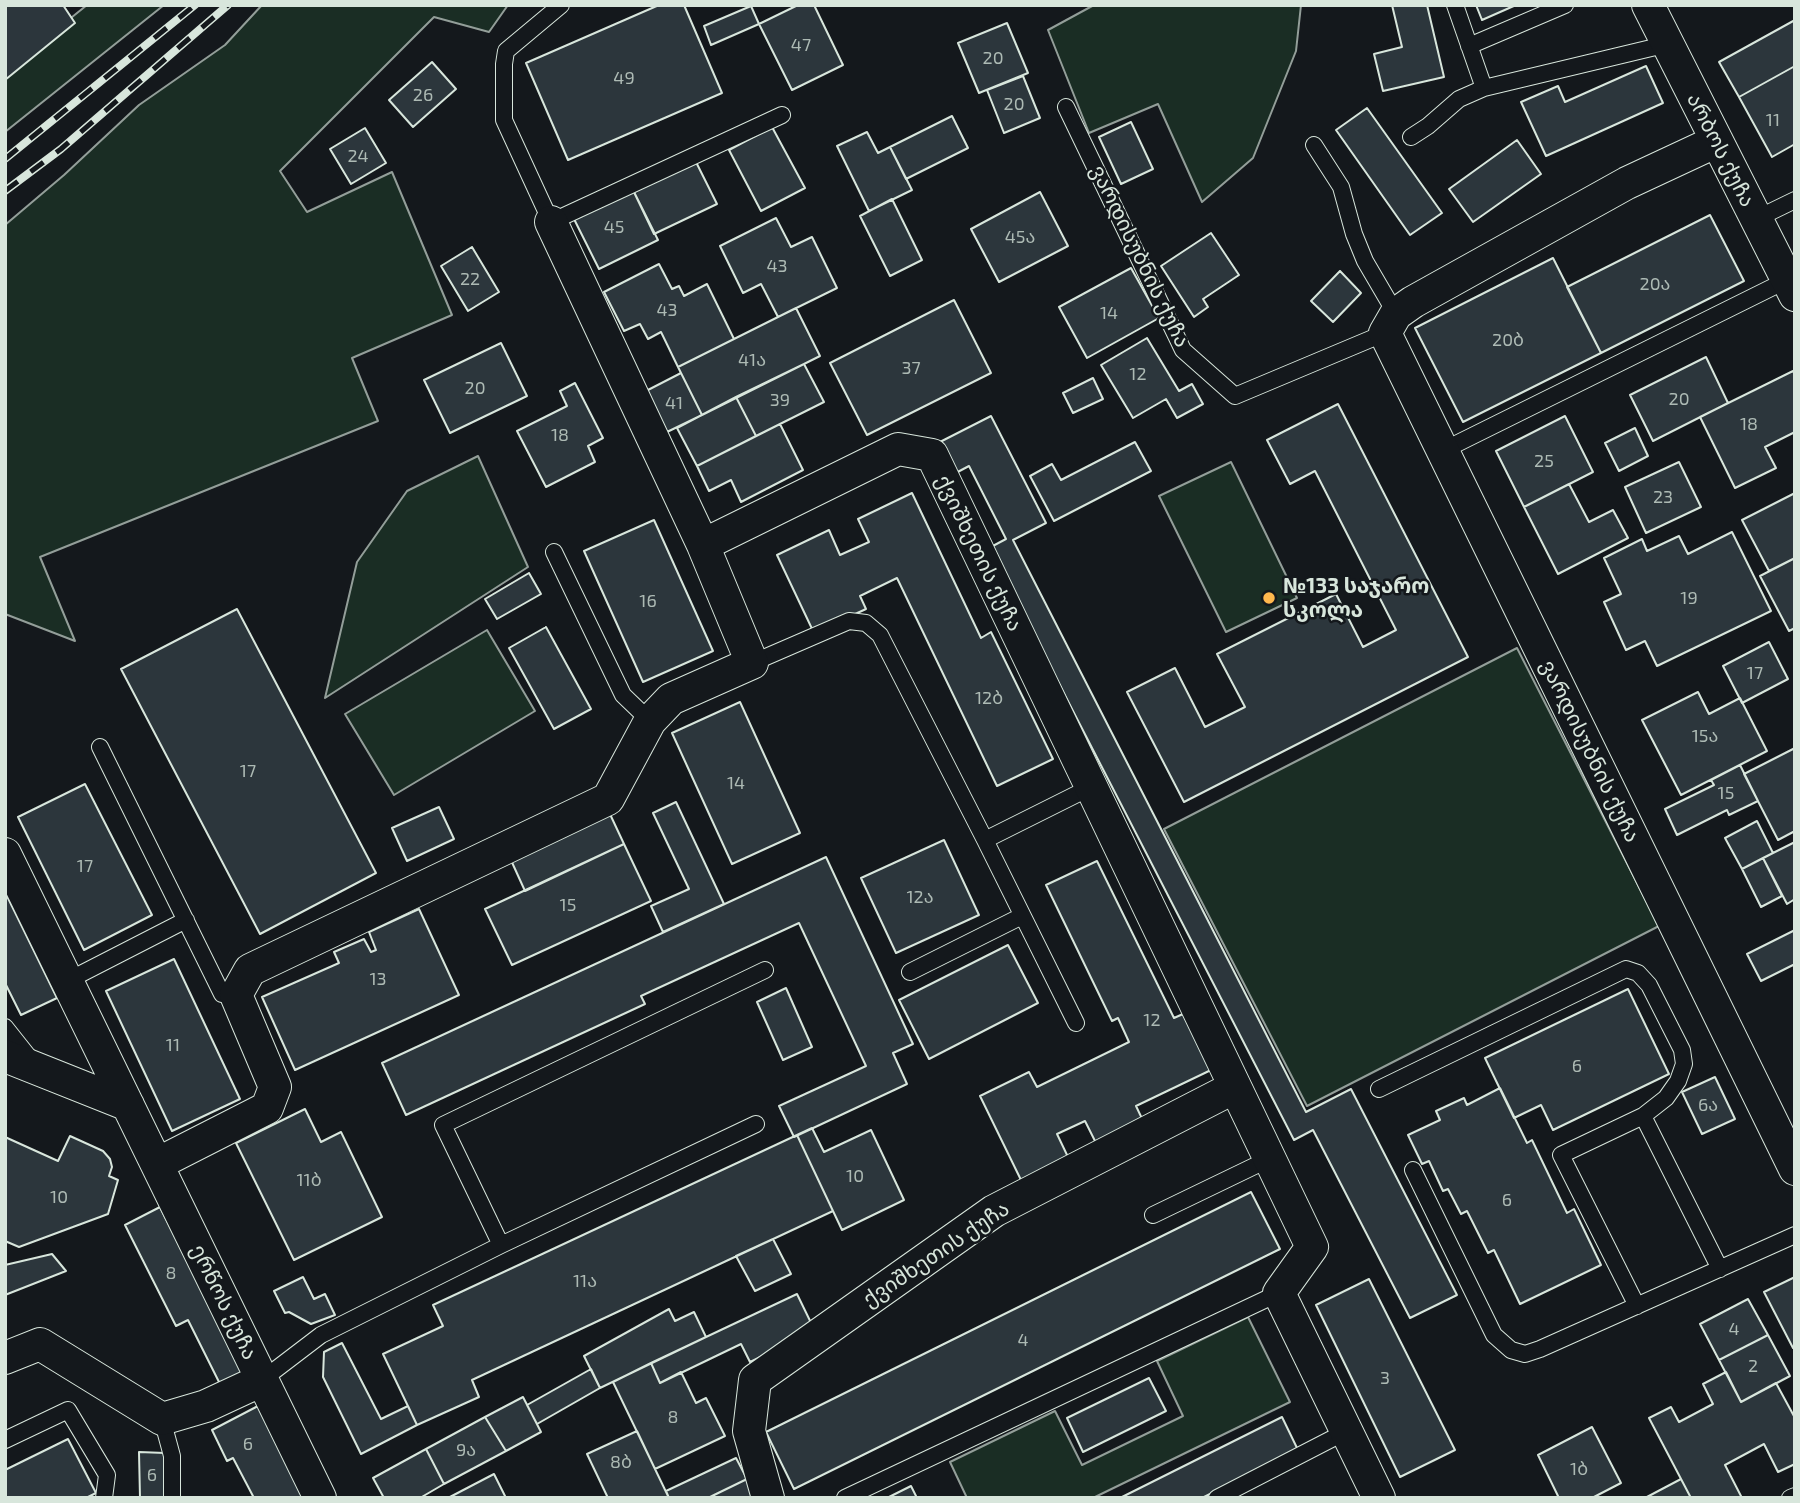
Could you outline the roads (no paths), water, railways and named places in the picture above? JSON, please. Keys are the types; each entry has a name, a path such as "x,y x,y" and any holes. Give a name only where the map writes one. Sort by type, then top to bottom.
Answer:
{"street":[{"name":"არბოს ქუჩა","path":"1648,5 1791,288"},
{"name":"ვარდისუბნის ქუჩა","path":"1717,141 1627,183 1413,302 1391,323 1442,451 1795,1168"},
{"path":"156,1164 267,1108 275,1087 236,995 250,970 608,800 650,721 671,699 752,663 703,545 551,222"},
{"name":"ქვიშხეთის ქუჩა","path":"703,545 898,449 932,455 1312,1247 1279,1293"},
{"name":"ერწოს ქუჩა","path":"5,855 320,1498"},
{"path":"5,1056 128,1105"},
{"name":"ქვიშხეთის ქუჩა","path":"768,1498 748,1431 755,1380 994,1210 1235,1087"},
{"path":"1279,1293 1379,1498"},
{"path":"5,1358 40,1344 162,1419 206,1406 262,1380"}],"lane":[{"path":"561,5 506,51 504,64 504,120 551,222 782,115"},
{"path":"1455,5 1484,88"},
{"path":"1469,46 1565,5"},
{"path":"1411,137 1459,99 1484,88 1668,44"},
{"name":"ვარდისუბნის ქუჩა","path":"1066,107 1184,351 1235,396 1391,323"},
{"path":"1314,145 1341,187 1354,234 1391,323"},
{"path":"1756,219 1795,200"},
{"path":"1442,451 1791,288"},
{"path":"554,552 622,695 650,721"},
{"path":"752,663 849,621 866,623 880,635 1076,1023"},
{"path":"100,747 222,994 236,995"},
{"path":"985,840 1091,787"},
{"path":"910,972 1022,916"},
{"path":"67,981 186,920"},
{"path":"1379,1089 1626,969 1638,973 1648,985 1682,1050 1684,1064 1678,1081 1666,1098 1643,1116 1561,1155 1637,1306"},
{"path":"501,1245 443,1125 765,970"},
{"path":"5,1027 38,1068"},
{"path":"1643,1116 1720,1269"},
{"path":"262,1380 321,1335 501,1245 756,1124"},
{"path":"1153,1215 1269,1159"},
{"path":"1413,1170 1494,1335 1511,1350 1525,1354 1795,1235"},
{"path":"845,1498 1279,1293"},
{"path":"5,1440 68,1410 107,1475 104,1498"},
{"path":"162,1419 172,1456 172,1498"},
{"path":"1217,1498 1347,1431"}],"railway":[{"path":"5,159 195,5"},
{"path":"5,191 61,149 228,5"}],"place":[{"name":"№133 საჯარო სკოლა","path":"1269,598"}]}
